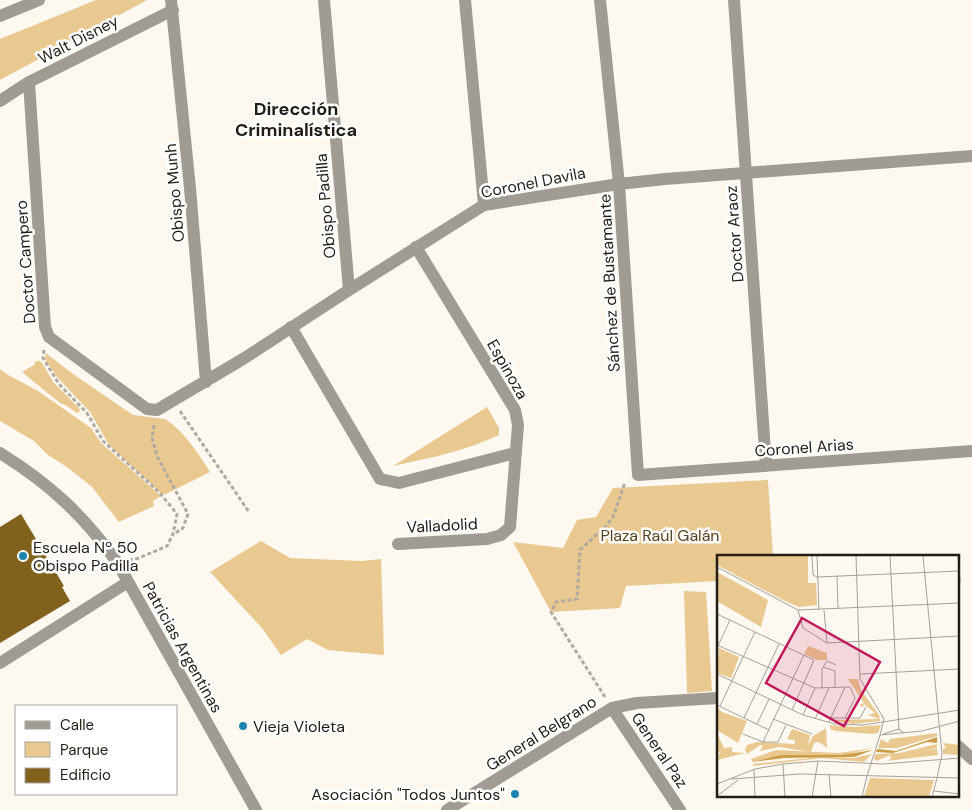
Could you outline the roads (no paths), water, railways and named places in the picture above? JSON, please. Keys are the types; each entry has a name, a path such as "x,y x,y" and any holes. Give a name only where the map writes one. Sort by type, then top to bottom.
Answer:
{"street":[{"path":"0,16 39,0"},
{"name":"Obispo Padilla","path":"324,0 349,290"},
{"path":"465,0 484,205"},
{"name":"Sánchez de Bustamante","path":"600,0 619,184 638,475"},
{"name":"Doctor Araoz","path":"734,0 766,466"},
{"name":"Walt Disney","path":"0,100 29,82 172,5"},
{"name":"Obispo Munh","path":"172,5 206,382"},
{"name":"Doctor Campero","path":"29,82 45,327 49,337 55,342 147,408 157,410"},
{"name":"Coronel Davila","path":"157,410 206,382 484,205 619,184 972,156"},
{"name":"Espinoza","path":"416,247 515,410 518,425 510,527 501,536 487,539"},
{"path":"291,327 380,479 399,483 515,453"},
{"name":"Coronel Arias","path":"638,475 972,451"},
{"name":"Patricias Argentinas","path":"0,453 46,484 72,506 118,562 256,810"},
{"name":"Valladolid","path":"398,544 487,539"},
{"path":"0,663 128,582"},
{"name":"General Belgrano","path":"447,810 612,708 637,703 717,698"},
{"name":"General Paz","path":"612,708 680,810"},
{"path":"960,748 972,759"}],"place":[{"name":"Escuela Nº 50 Obispo Padilla","path":"23,556"},
{"name":"Vieja Violeta","path":"243,726"},
{"name":"Asociación \"Todos Juntos\"","path":"515,794"}],"district":[{"name":"Dirección Criminalística","path":"296,119"}],"park label":[{"name":"Plaza Raúl Galán","path":"660,535"}]}
